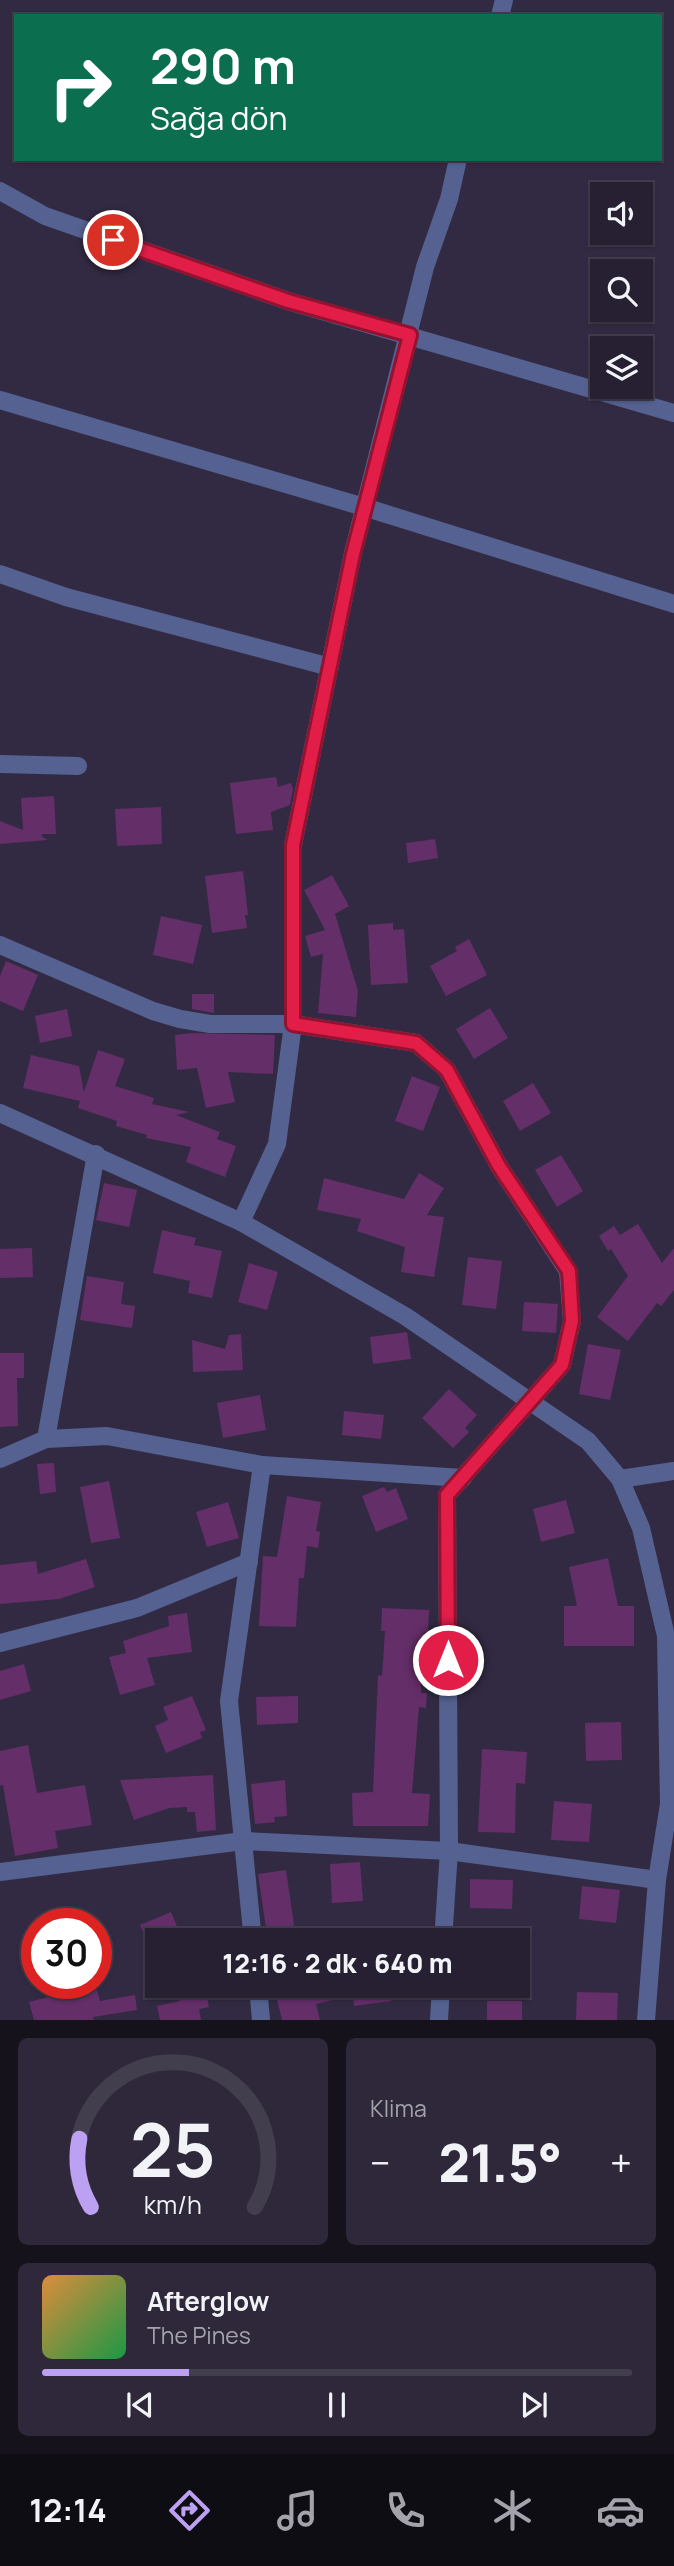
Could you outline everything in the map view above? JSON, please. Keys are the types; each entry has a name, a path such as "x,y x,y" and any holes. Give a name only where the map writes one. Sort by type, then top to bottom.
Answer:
{"street":[{"path":"240,1222 277,1144 293,1024 293,845 364,507 410,335 425,267 449,199 458,161"},
{"path":"0,191 45,216 288,301 674,413"},
{"path":"0,400 364,507 674,604"},
{"path":"0,574 66,597 330,667"},
{"path":"0,764 78,766"},
{"path":"0,945 96,987 180,1019 210,1024 293,1024 416,1043 447,1070 499,1166 569,1271 572,1321 562,1365 447,1495 449,1852 444,1928"},
{"path":"0,1113 96,1154 240,1222 405,1316 588,1441 620,1479 641,1528 666,1636 672,1804 657,1880 646,2020"},
{"path":"46,1439 96,1154"},
{"path":"0,1459 46,1439 107,1436 262,1465 463,1478"},
{"path":"252,1928 229,1701 262,1465"},
{"path":"620,1479 674,1471"},
{"path":"0,1643 137,1608 249,1562"},
{"path":"0,1872 243,1842 449,1852 657,1880"},
{"path":"259,1998 261,2020"},
{"path":"439,2020 440,1998"}],"building":[{"path":"276,777 278,787 291,783 293,789 290,805 271,812 273,830 236,834 230,783"},
{"path":"54,796 56,834 42,834 42,837 48,840 0,844 0,821 23,830 21,798"},
{"path":"161,807 162,844 117,846 115,809"},
{"path":"435,839 438,858 408,863 406,843"},
{"path":"243,871 247,928 212,933 205,876"},
{"path":"332,875 349,906 335,914 358,991 356,1017 318,1013 323,954 311,957 305,936 325,930 304,890"},
{"path":"161,916 202,925 193,964 153,955"},
{"path":"393,923 393,930 404,929 408,983 371,985 368,925"},
{"path":"469,939 487,975 446,996 430,966 457,951 455,947"},
{"path":"6,961 38,975 23,1011 0,1001 0,976"},
{"path":"192,994 214,994 214,1013 192,1009"},
{"path":"490,1008 508,1038 474,1059 456,1029"},
{"path":"67,1009 72,1036 40,1043 35,1016"},
{"path":"175,1035 275,1035 273,1074 228,1072 235,1102 206,1108 197,1068 177,1070"},
{"path":"98,1050 125,1059 115,1086 154,1098 152,1104 189,1112 176,1115 220,1132 217,1139 236,1146 225,1177 186,1162 191,1147 146,1138 147,1135 116,1126 117,1121 78,1108 80,1101 23,1088 31,1055 79,1066 84,1092"},
{"path":"412,1076 440,1087 423,1131 395,1121"},
{"path":"533,1083 551,1113 520,1131 503,1101"},
{"path":"561,1155 583,1191 557,1207 535,1170"},
{"path":"419,1173 444,1188 427,1215 444,1217 434,1277 401,1272 405,1247 357,1231 361,1219 317,1210 324,1178 404,1199"},
{"path":"104,1183 137,1190 129,1227 96,1220"},
{"path":"638,1224 662,1263 674,1248 674,1290 661,1306 657,1303 628,1341 597,1317 628,1276 599,1236 614,1226 620,1235"},
{"path":"162,1230 196,1238 194,1245 222,1251 212,1298 188,1293 190,1281 153,1273"},
{"path":"32,1248 33,1277 0,1278 0,1249"},
{"path":"468,1257 502,1261 496,1309 462,1305"},
{"path":"249,1263 278,1272 267,1310 238,1302"},
{"path":"87,1276 124,1282 121,1304 135,1306 132,1328 80,1320"},
{"path":"524,1302 558,1304 556,1333 522,1331"},
{"path":"407,1332 411,1359 373,1364 370,1337"},
{"path":"241,1334 243,1370 193,1372 192,1340 225,1349 229,1335"},
{"path":"588,1344 621,1350 610,1400 579,1394"},
{"path":"0,1353 24,1353 24,1378 17,1378 18,1426 0,1427"},
{"path":"449,1389 477,1415 465,1428 469,1432 453,1448 422,1418"},
{"path":"260,1395 266,1430 223,1438 217,1403"},
{"path":"344,1411 384,1415 381,1439 342,1435"},
{"path":"54,1463 56,1492 40,1494 37,1464"},
{"path":"109,1481 120,1538 91,1543 80,1487"},
{"path":"384,1487 387,1492 396,1488 408,1519 376,1532 362,1496"},
{"path":"287,1496 321,1502 316,1531 320,1532 318,1548 307,1546 304,1578 299,1578 296,1627 259,1626 263,1556 277,1557"},
{"path":"566,1500 575,1533 541,1542 533,1509"},
{"path":"228,1502 239,1538 207,1547 196,1512"},
{"path":"608,1558 618,1606 634,1606 634,1646 564,1646 564,1606 577,1606 569,1567"},
{"path":"86,1559 95,1587 59,1599 0,1604 0,1565 36,1561 38,1574"},
{"path":"382,1608 429,1610 428,1633 424,1633 421,1681 421,1693 427,1693 426,1708 419,1707 412,1793 430,1794 428,1826 353,1826 352,1793 373,1792 378,1675 382,1676 385,1631 381,1631"},
{"path":"187,1613 192,1652 147,1658 155,1685 120,1695 109,1657 126,1653 123,1641 169,1626 168,1616"},
{"path":"24,1664 31,1691 0,1700 0,1671"},
{"path":"192,1696 206,1730 200,1732 202,1738 166,1753 155,1726 168,1720 163,1707"},
{"path":"298,1696 298,1723 257,1725 256,1697"},
{"path":"621,1722 622,1760 586,1761 585,1723"},
{"path":"28,1745 37,1793 85,1785 92,1825 55,1831 58,1848 15,1856 3,1785 0,1786 0,1751"},
{"path":"482,1749 527,1752 525,1784 516,1783 515,1833 478,1832"},
{"path":"213,1775 216,1830 197,1832 195,1812 187,1812 187,1807 169,1808 134,1820 120,1780"},
{"path":"285,1780 287,1816 274,1817 275,1822 255,1824 251,1784"},
{"path":"554,1801 592,1804 589,1842 551,1840"},
{"path":"360,1862 363,1901 332,1903 330,1864"},
{"path":"286,1870 294,1928 266,1928 258,1874"},
{"path":"470,1879 513,1880 512,1909 470,1908"},
{"path":"582,1886 620,1890 616,1923 579,1919"},
{"path":"171,1912 178,1928 145,1928 145,1936 140,1925"},
{"path":"577,1992 618,1993 617,2020 576,2020"},
{"path":"135,1995 137,2010 93,2017 94,2020 34,2020 29,2002 41,1999 100,2001"},
{"path":"179,1998 207,1998 209,2007 199,2009 201,2020 160,2020 157,2006 180,2001"},
{"path":"277,1998 341,1998 316,2004 320,2020 282,2020"},
{"path":"353,1998 391,1998 391,2001 354,2006"},
{"path":"487,2001 522,2001 522,2020 487,2020"}],"route":[{"path":"113,240 288,301 395,333 410,335 353,554 293,845 293,1024 416,1043 447,1070 499,1166 530,1217 569,1271 572,1321 562,1365 447,1495 448,1660"}]}
